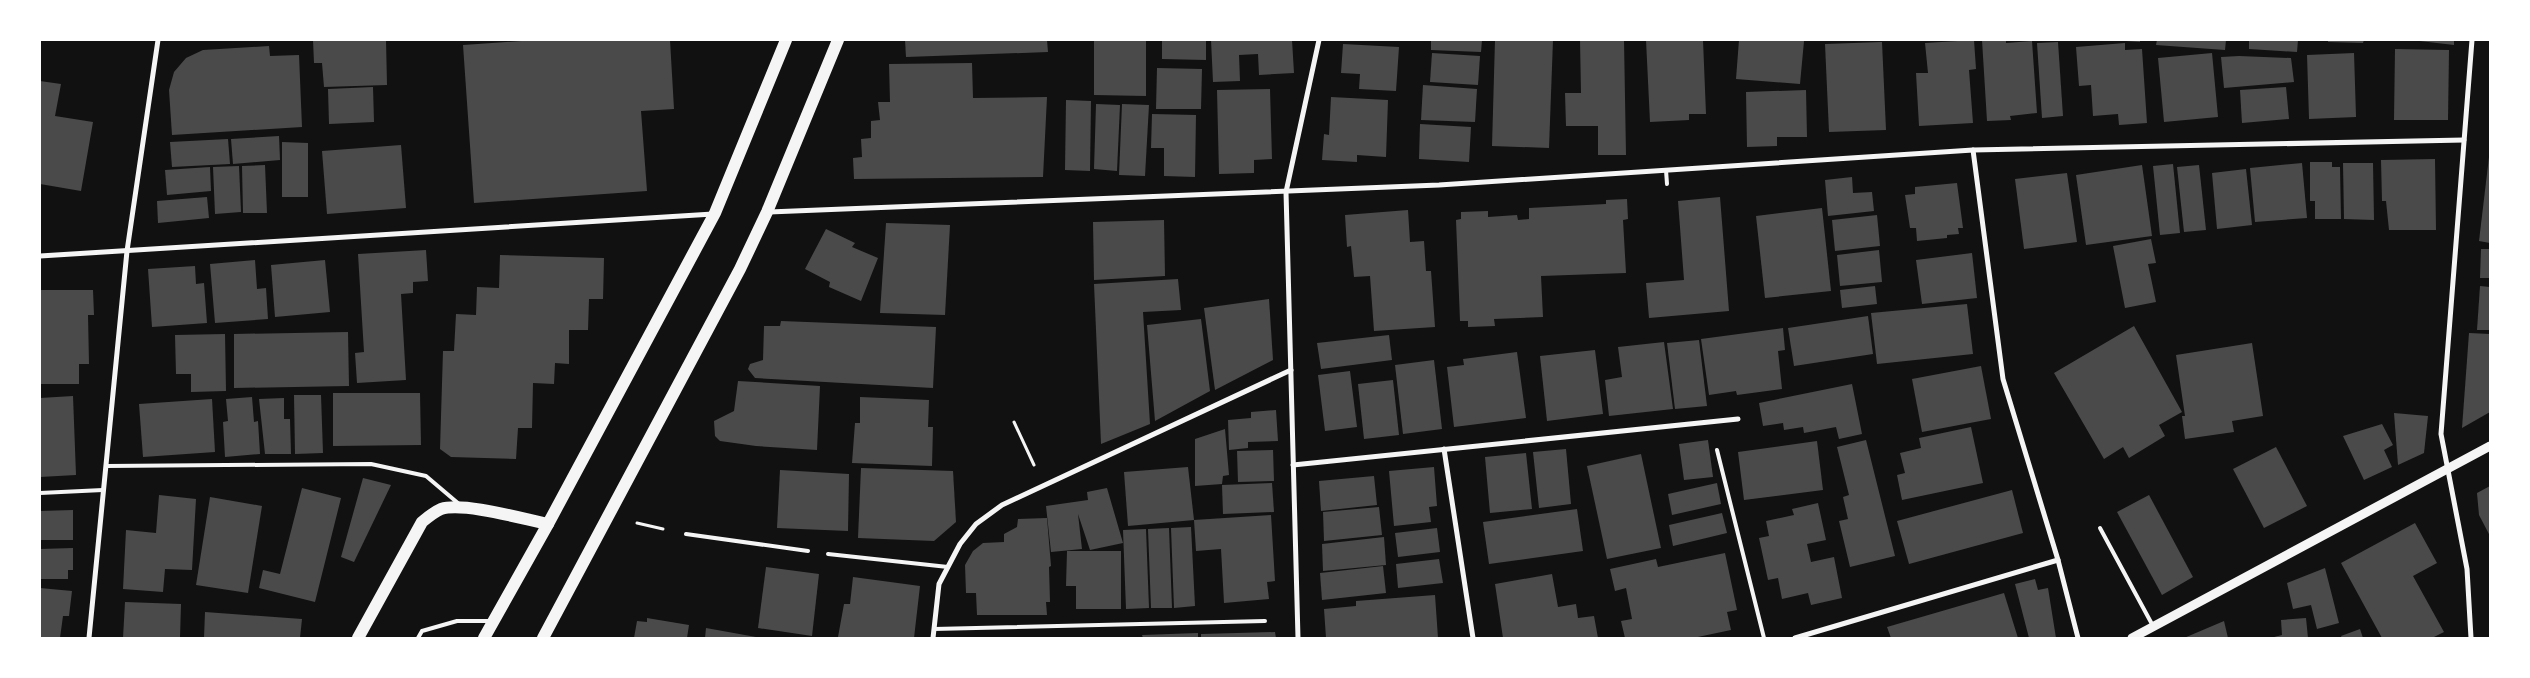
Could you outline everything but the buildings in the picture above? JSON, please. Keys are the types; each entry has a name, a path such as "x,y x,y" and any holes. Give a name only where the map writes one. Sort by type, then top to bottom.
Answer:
{"main road":[{"path":"484,638 548,524 715,213 786,40"},
{"path":"543,638 740,269 767,212 838,40"},
{"path":"358,638 422,522 442,509 462,507 548,524"}],"street":[{"path":"89,638 127,251 158,40"},
{"path":"1298,638 1286,192 1319,40"},
{"path":"2471,638 2467,569 2446,469 2442,434 2472,40"},
{"path":"767,212 1439,185 1973,150 2464,140"},
{"path":"1973,150 2003,379 2058,560 2078,638"},
{"path":"40,256 715,213"},
{"path":"933,638 939,584 960,544 976,524 1002,505 1291,370"},
{"path":"1293,465 1738,419"},
{"path":"2132,638 2490,446"},
{"path":"1444,449 1473,638"},
{"path":"1795,638 2058,560"}],"lane":[{"path":"1666,170 1668,184"},
{"path":"1717,450 1764,638"},
{"path":"106,466 371,464 426,476 462,507"},
{"path":"40,493 103,490"},
{"path":"2100,528 2153,626"},
{"path":"686,534 808,551"},
{"path":"828,554 948,567"},
{"path":"418,638 422,631 457,621 494,621"},
{"path":"934,629 1265,621"}],"path":[{"path":"1014,422 1044,486"},
{"path":"637,522 672,530"}]}
